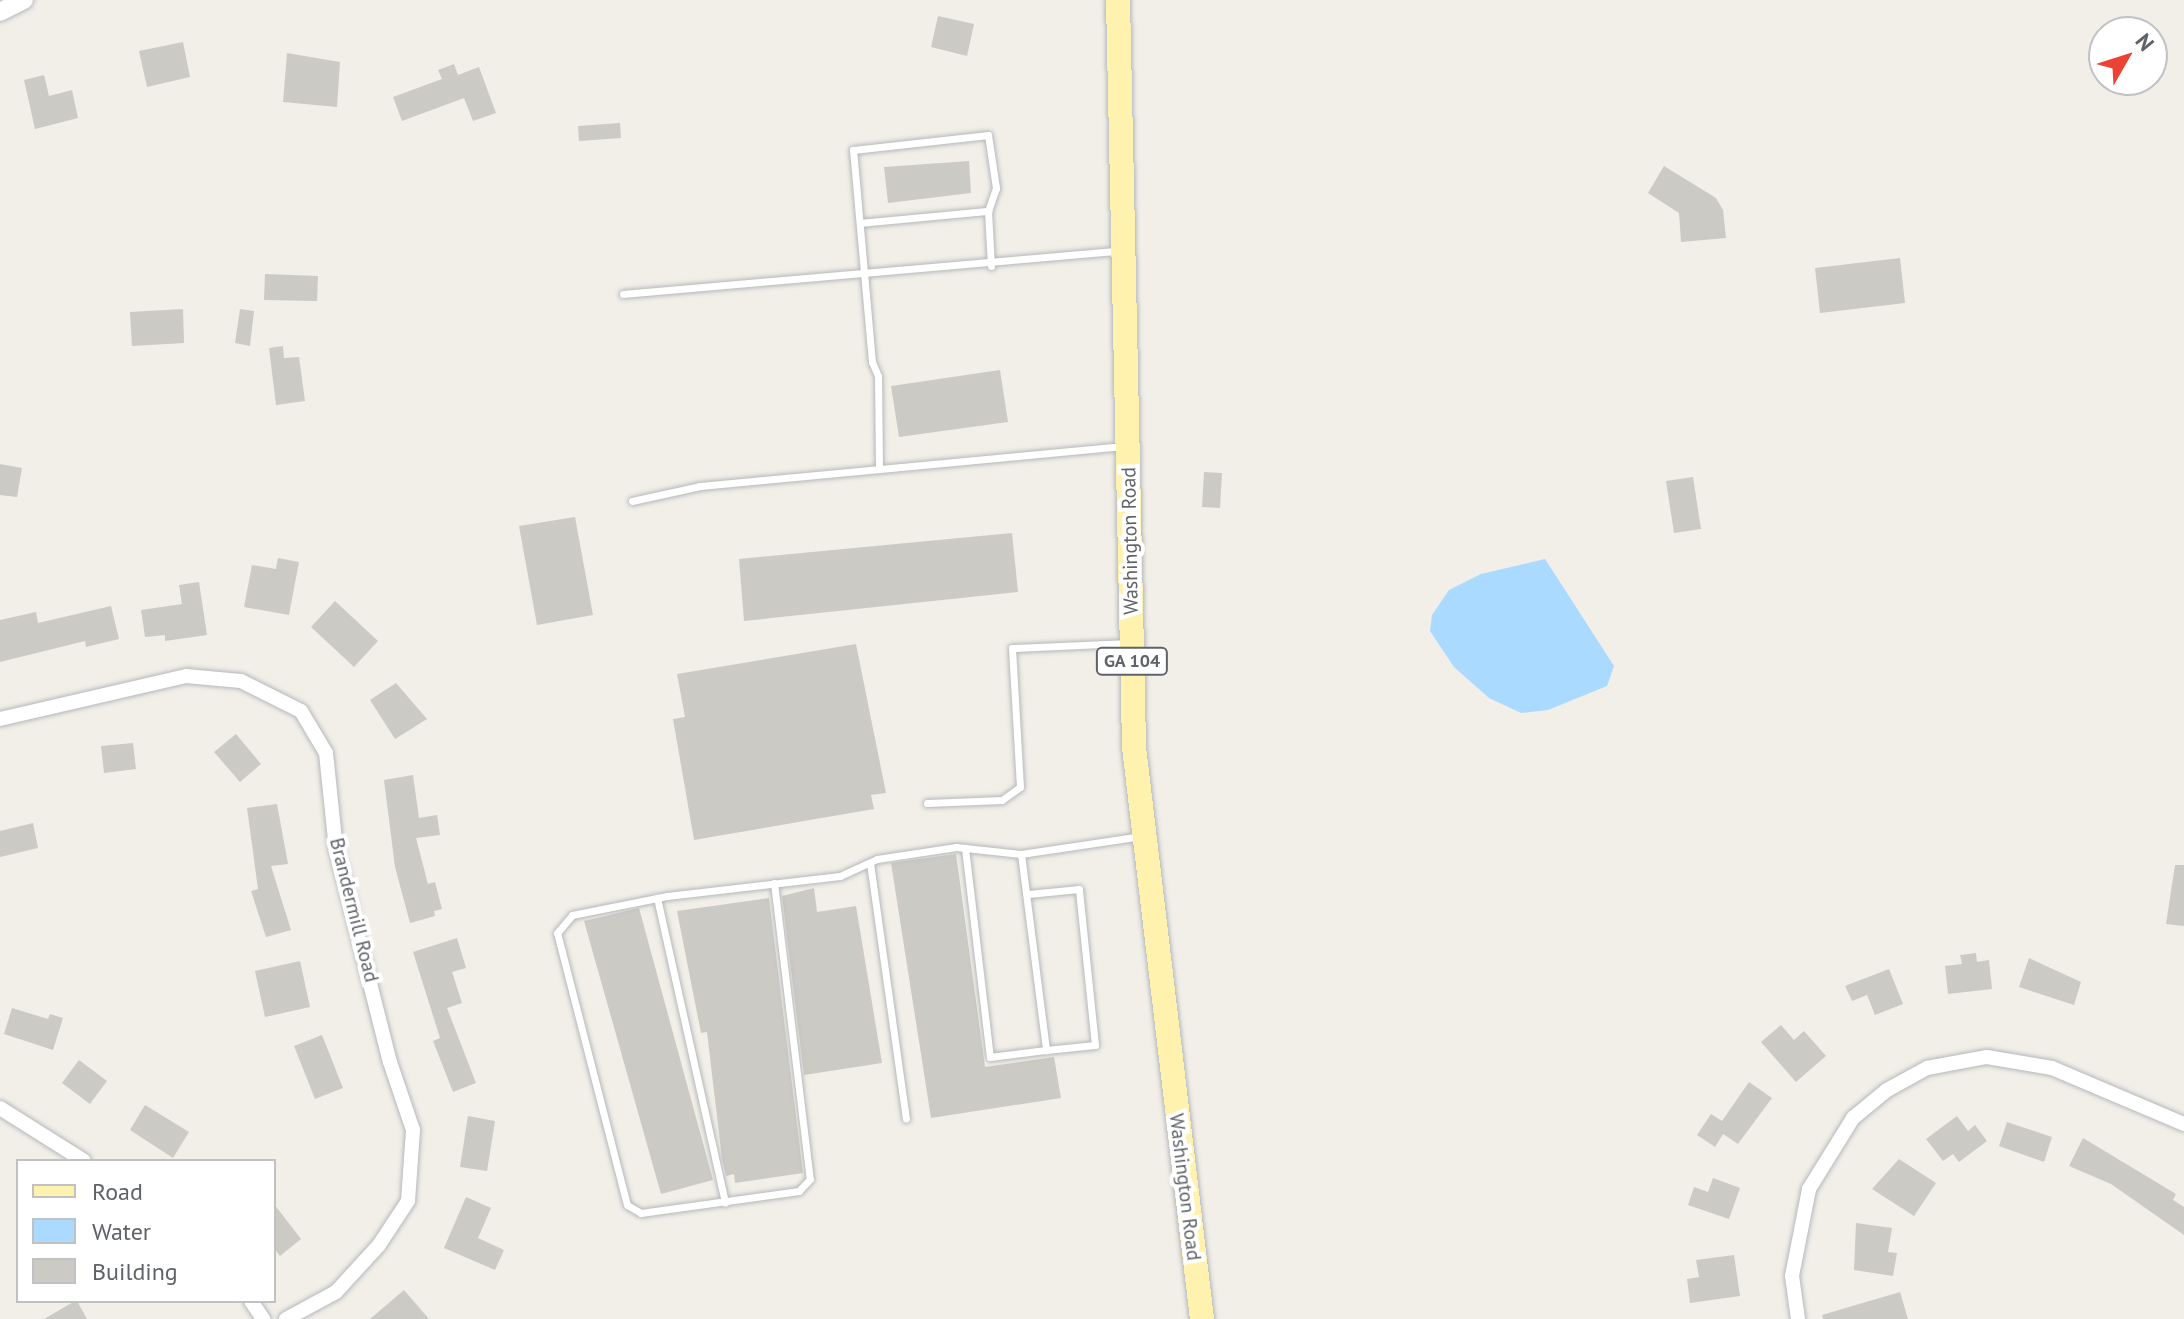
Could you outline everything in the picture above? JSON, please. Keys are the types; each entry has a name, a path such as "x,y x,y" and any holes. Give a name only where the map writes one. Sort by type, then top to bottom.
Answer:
{"main road":[{"name":"Washington Road","path":"1118,0 1134,747 1202,1319"}],"street":[{"path":"0,12 24,0"},
{"name":"Brandermill Road","path":"0,719 186,676 241,681 301,711 326,753 336,849 390,1062 413,1130 408,1201 379,1245 336,1292 286,1319"},
{"path":"1798,1319 1792,1276 1809,1189 1853,1118 1887,1090 1927,1068 1987,1057 2052,1068 2184,1124"},
{"path":"0,1108 81,1159"}],"lane":[{"path":"879,468 878,376 872,362 853,150 988,135 996,188 988,211 991,266"},
{"path":"860,223 988,211"},
{"path":"623,294 865,277 1123,251"},
{"path":"632,501 700,486 1128,446"},
{"path":"927,803 1002,800 1020,787 1012,648 1132,642"},
{"path":"774,883 810,1179 799,1191 641,1213 627,1205 557,933 572,915 657,898 774,883 840,876 870,863 965,848 1021,854 1144,836"},
{"path":"965,848 990,1057 1095,1045 1079,889 1028,894"},
{"path":"1021,854 1046,1050"},
{"path":"870,863 906,1118"},
{"path":"657,898 725,1202"}],"water":[{"path":"1545,559 1614,666 1607,686 1548,710 1521,713 1489,698 1454,667 1430,631 1432,615 1449,590 1481,574"}],"building":[{"path":"938,16 974,24 967,56 931,47"},
{"path":"183,42 190,77 147,87 139,51"},
{"path":"287,53 340,62 337,107 283,102"},
{"path":"454,64 458,75 479,67 496,113 473,121 464,98 402,121 393,97 442,79 438,70"},
{"path":"44,75 49,96 72,90 78,118 35,129 24,80"},
{"path":"620,123 621,138 579,141 578,126"},
{"path":"969,161 971,193 888,203 884,167"},
{"path":"1664,166 1716,198 1723,210 1726,238 1681,242 1679,213 1648,193"},
{"path":"1900,258 1905,303 1820,313 1815,268"},
{"path":"265,274 318,276 317,301 264,300"},
{"path":"183,309 184,343 132,346 130,312"},
{"path":"240,309 254,311 250,346 235,343"},
{"path":"283,346 284,358 299,357 305,401 276,405 269,348"},
{"path":"1000,370 1008,422 899,437 891,386"},
{"path":"0,464 22,468 17,497 0,495"},
{"path":"1204,472 1222,473 1220,508 1202,507"},
{"path":"1693,477 1701,529 1674,533 1666,481"},
{"path":"575,517 593,615 537,625 519,526"},
{"path":"1012,533 1018,592 744,621 739,559"},
{"path":"278,558 299,562 289,615 244,607 252,565 276,569"},
{"path":"199,582 207,635 165,641 165,635 145,637 141,610 182,604 179,585"},
{"path":"335,601 378,641 354,667 311,627"},
{"path":"111,606 119,639 86,647 85,641 0,662 0,620 36,612 38,623"},
{"path":"856,644 886,793 871,795 874,809 694,840 673,719 685,717 677,674"},
{"path":"396,683 427,719 395,739 370,700"},
{"path":"236,734 261,764 240,782 214,752"},
{"path":"133,743 136,769 104,773 101,746"},
{"path":"413,775 419,818 437,815 440,835 416,838 428,884 435,882 442,909 434,911 435,916 410,923 395,867 384,780"},
{"path":"277,804 288,864 271,866 291,930 266,937 251,891 258,889 247,808"},
{"path":"33,823 38,848 0,857 0,831"},
{"path":"956,854 985,1067 1054,1057 1061,1098 931,1118 891,863"},
{"path":"2175,865 2184,865 2184,926 2166,924"},
{"path":"814,888 817,912 856,906 882,1063 804,1075 782,896"},
{"path":"769,898 803,1173 735,1183 734,1174 726,1176 722,1159 707,1032 701,1033 677,911"},
{"path":"639,908 713,1180 661,1194 584,921"},
{"path":"457,938 466,968 452,972 462,1003 447,1008 476,1083 453,1092 433,1041 440,1038 413,952"},
{"path":"1976,953 1977,962 1989,960 1992,989 1948,994 1945,966 1962,964 1960,955"},
{"path":"2029,958 2081,982 2074,1005 2019,987"},
{"path":"300,961 310,1007 265,1017 255,971"},
{"path":"1889,969 1903,1004 1875,1015 1867,995 1852,1001 1845,986"},
{"path":"12,1008 48,1019 50,1014 63,1018 53,1050 4,1034"},
{"path":"1781,1025 1794,1040 1804,1031 1826,1056 1796,1082 1761,1042"},
{"path":"322,1035 343,1088 315,1099 294,1046"},
{"path":"79,1060 107,1081 90,1104 62,1083"},
{"path":"1749,1082 1772,1098 1738,1144 1723,1134 1715,1147 1697,1135 1711,1114 1722,1121"},
{"path":"145,1105 189,1132 173,1158 130,1130"},
{"path":"468,1116 495,1121 487,1171 460,1167"},
{"path":"1957,1116 1968,1131 1975,1125 1987,1141 1959,1162 1953,1154 1943,1161 1926,1139"},
{"path":"2007,1122 2052,1137 2044,1162 1999,1146"},
{"path":"2083,1138 2176,1194 2173,1200 2184,1207 2184,1235 2111,1184 2069,1166"},
{"path":"1899,1159 1936,1183 1914,1216 1872,1189"},
{"path":"1713,1178 1740,1188 1729,1219 1688,1205 1694,1187 1708,1192"},
{"path":"466,1197 491,1208 478,1238 504,1250 495,1270 444,1248"},
{"path":"276,1207 301,1239 280,1256 276,1251"},
{"path":"1856,1223 1892,1228 1888,1252 1897,1253 1893,1276 1854,1270"},
{"path":"1734,1255 1740,1296 1690,1303 1687,1279 1699,1277 1696,1260"},
{"path":"404,1290 429,1319 370,1319"},
{"path":"1900,1292 1908,1319 1823,1319 1822,1315"},
{"path":"72,1303 78,1303 87,1319 44,1319"}]}
